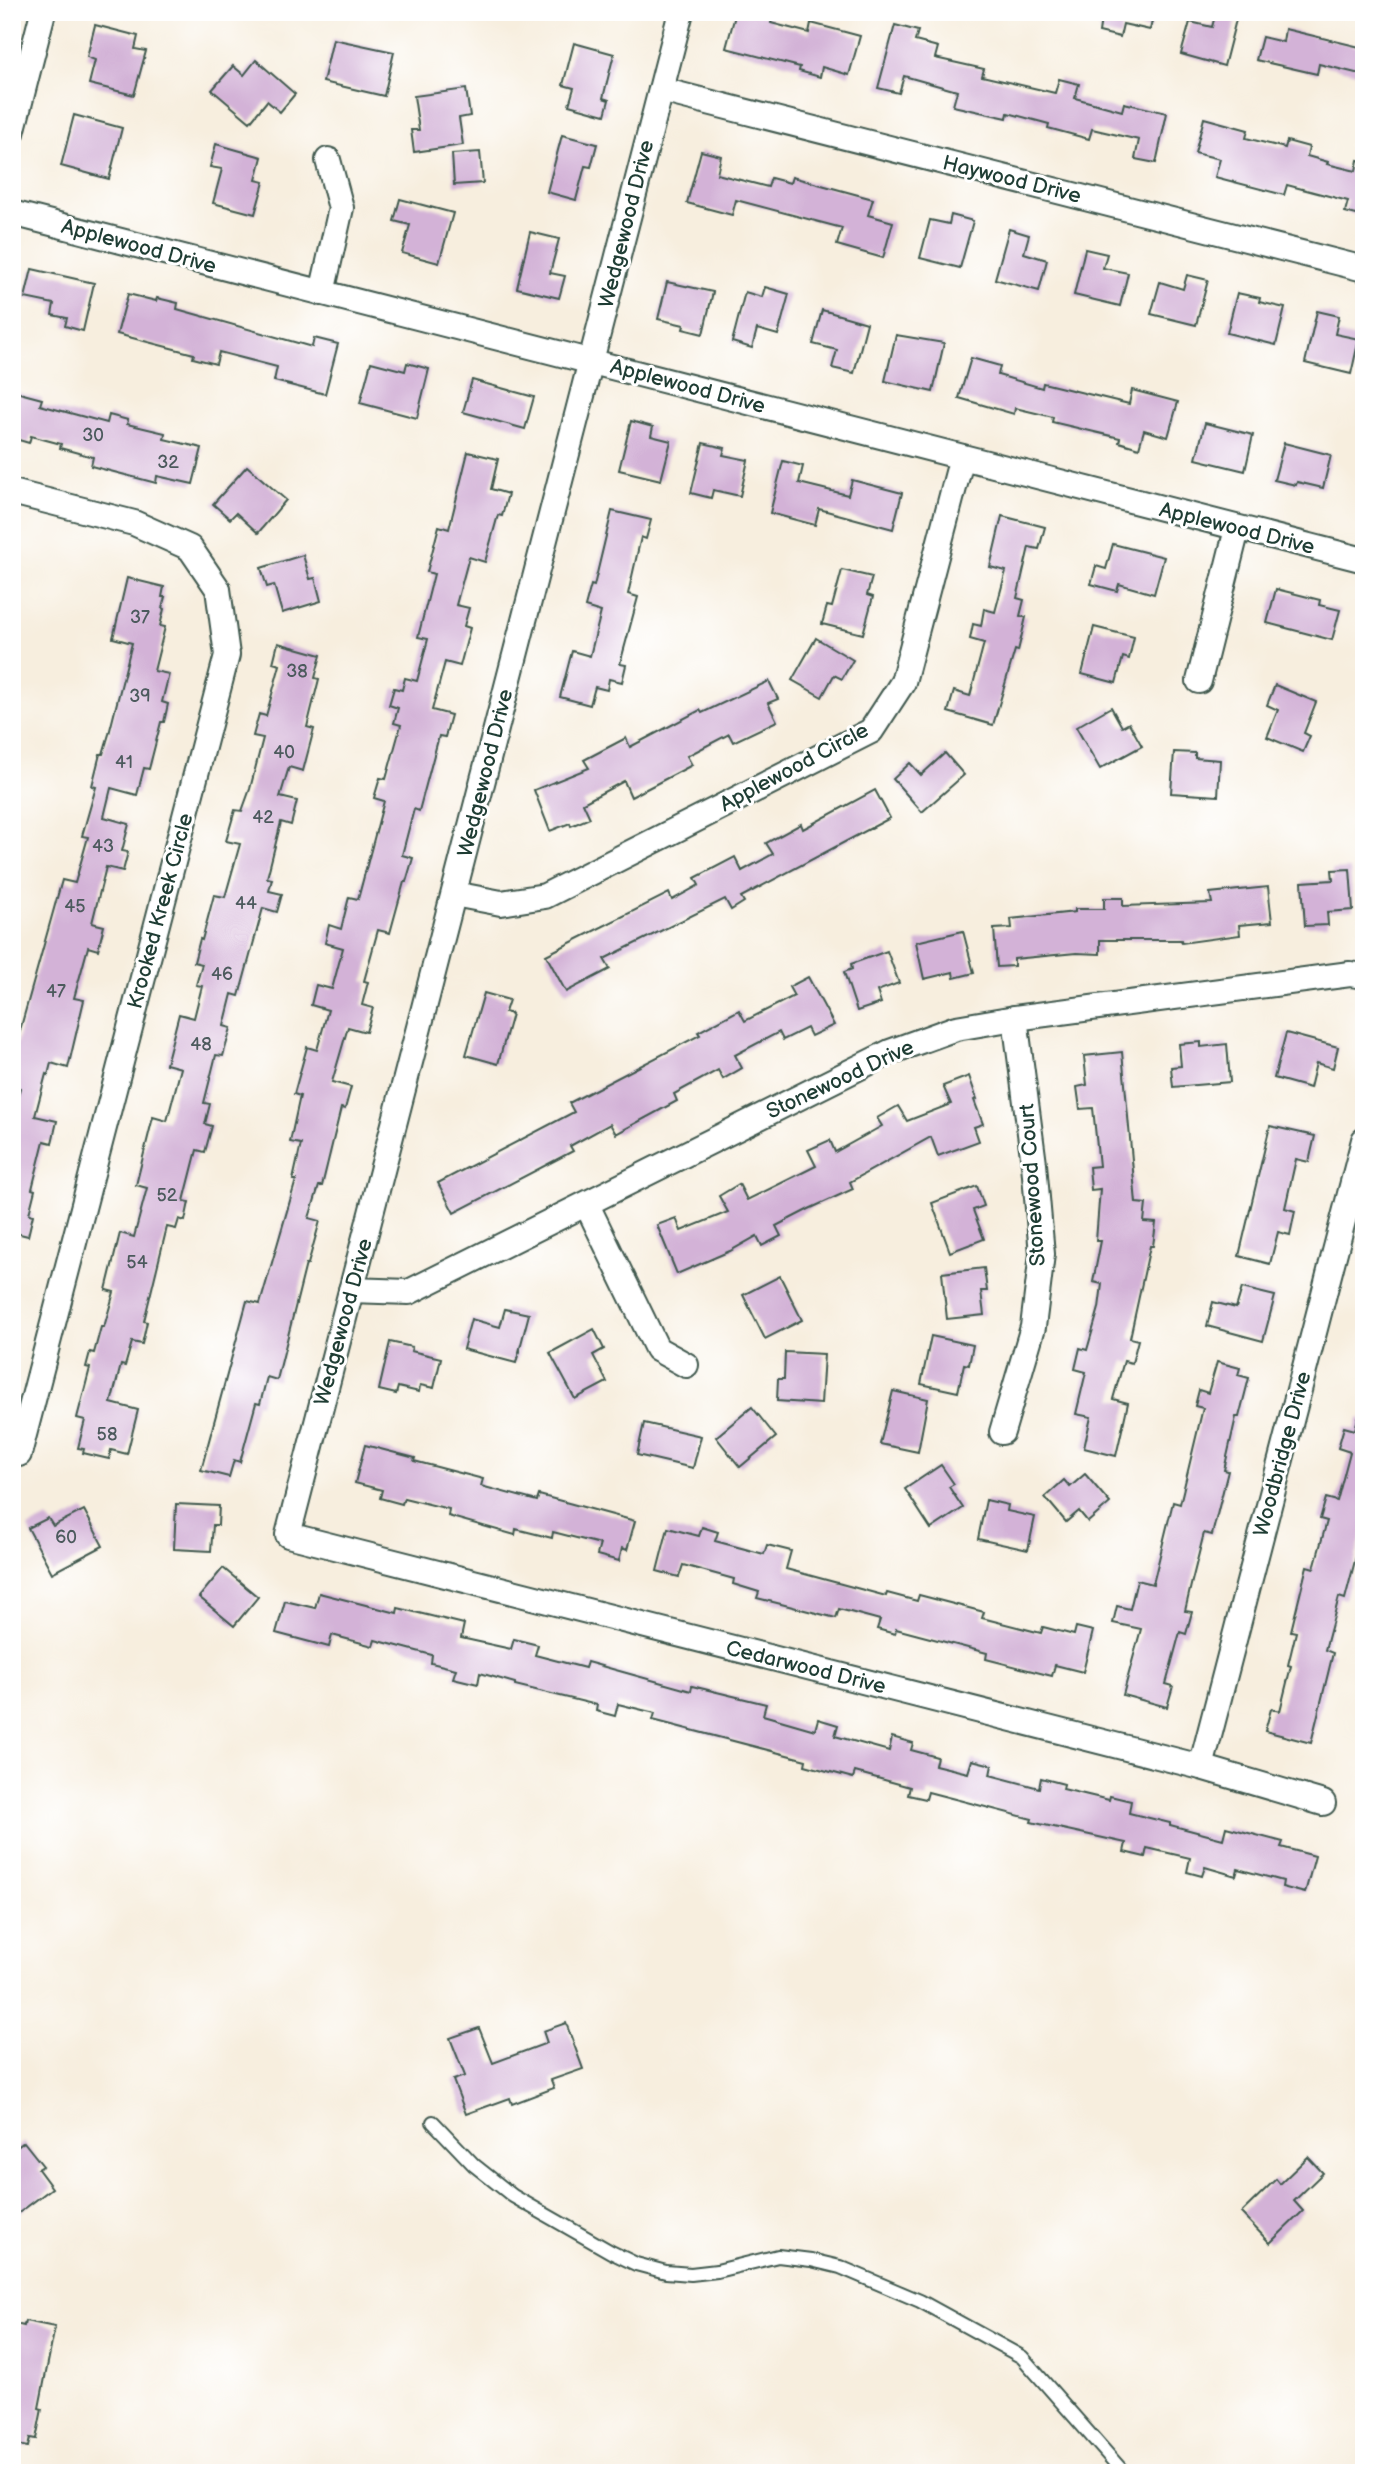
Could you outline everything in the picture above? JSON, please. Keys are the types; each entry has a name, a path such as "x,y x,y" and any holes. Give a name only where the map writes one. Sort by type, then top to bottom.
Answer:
{"street":[{"path":"12,133 43,12"},
{"name":"Wedgewood Drive","path":"288,1535 681,12"},
{"name":"Haywood Drive","path":"661,90 1364,269"},
{"path":"322,293 341,208 328,160"},
{"name":"Applewood Drive","path":"12,213 1364,560"},
{"name":"Applewood Circle","path":"454,894 500,903 545,896 871,731 903,682 962,457"},
{"name":"Krooked Kreek Circle","path":"12,492 134,523 190,548 218,589 227,655 19,1454 12,1452"},
{"path":"1199,681 1237,529"},
{"name":"Stonewood Drive","path":"351,1290 409,1292 890,1052 956,1028 1350,974 1364,976"},
{"name":"Stonewood Court","path":"1002,1432 1033,1327 1042,1254 1016,1018"},
{"name":"Woodbridge Drive","path":"1201,1767 1364,1140"},
{"path":"587,1205 657,1349 686,1365"},
{"name":"Cedarwood Drive","path":"288,1535 1201,1767 1322,1803"}],"lane":[{"path":"433,2122 474,2165 513,2196 636,2264 666,2272 691,2274 717,2271 778,2256 811,2260 840,2267 957,2320 1022,2357 1125,2473"}],"building":[{"path":"736,12 751,12 772,18 771,23 809,33 811,23 860,36 849,75 822,67 820,77 799,71 800,67 726,48"},
{"path":"1102,12 1154,12 1150,30 1123,24 1120,37 1099,32"},
{"path":"1216,12 1238,12 1224,66 1181,54 1190,22 1212,27"},
{"path":"95,25 138,36 135,49 146,51 134,95 89,84 95,60 87,57"},
{"path":"895,25 918,31 915,41 938,47 935,58 984,69 982,76 1055,93 1059,79 1079,84 1075,98 1122,111 1124,103 1167,113 1156,163 1135,159 1139,140 1092,129 1089,139 1008,113 1007,118 953,106 957,91 904,76 899,93 878,88"},
{"path":"1285,29 1364,48 1364,75 1319,64 1317,74 1256,60 1262,37 1283,42"},
{"path":"333,39 394,52 384,96 323,82"},
{"path":"574,43 614,54 603,98 609,100 605,115 569,105 574,88 563,85"},
{"path":"256,60 295,94 280,112 267,101 250,122 212,90 233,66 244,75"},
{"path":"466,89 470,116 459,118 463,145 414,152 411,130 419,130 414,96"},
{"path":"74,115 122,128 109,179 61,166"},
{"path":"1204,118 1248,130 1246,138 1285,148 1287,141 1309,147 1307,156 1328,162 1327,164 1356,171 1358,160 1364,161 1364,217 1345,212 1348,201 1287,185 1284,195 1215,177 1220,159 1195,153"},
{"path":"562,135 597,144 591,167 585,166 576,200 547,192"},
{"path":"216,144 262,157 256,180 264,182 255,214 213,203 222,169 210,167"},
{"path":"701,151 721,156 717,174 768,187 771,178 790,183 792,177 873,199 868,215 893,222 883,258 837,245 842,228 736,200 732,215 687,203"},
{"path":"480,152 483,183 454,185 452,154"},
{"path":"400,199 453,213 439,263 402,253 410,225 394,221"},
{"path":"951,215 973,221 960,268 920,258 930,220 949,224"},
{"path":"1009,229 1029,235 1024,253 1047,260 1039,291 995,279"},
{"path":"530,232 559,239 550,273 565,276 559,298 517,288"},
{"path":"1085,249 1107,254 1103,268 1128,273 1120,306 1074,295"},
{"path":"32,269 94,283 83,331 65,326 67,318 52,315 54,304 25,298"},
{"path":"1187,275 1208,280 1196,325 1151,314 1160,282 1183,289"},
{"path":"667,282 713,292 703,334 683,329 684,325 658,319"},
{"path":"765,287 789,294 778,335 757,329 752,348 732,342 745,292 762,297"},
{"path":"1237,293 1285,308 1276,345 1227,333"},
{"path":"128,294 178,303 177,309 312,347 314,338 338,344 325,394 274,381 277,367 219,352 216,364 193,358 194,354 117,334"},
{"path":"822,310 867,323 854,373 832,368 837,350 813,344"},
{"path":"1317,311 1339,316 1335,334 1359,339 1351,374 1305,363"},
{"path":"896,335 944,343 933,392 885,381"},
{"path":"971,358 1000,366 998,375 1042,388 1043,383 1129,404 1132,390 1178,402 1168,437 1144,430 1139,448 1119,442 1120,438 1052,422 1053,417 1015,408 1014,414 959,398"},
{"path":"371,362 405,371 407,363 429,369 417,418 360,403"},
{"path":"472,380 534,397 525,429 463,412"},
{"path":"12,391 42,399 40,405 107,423 109,415 128,420 127,424 165,433 164,439 202,448 193,484 157,476 156,483 91,466 93,457 60,448 61,444 31,436 29,443 12,438"},
{"path":"631,421 653,427 651,436 671,441 661,480 619,470"},
{"path":"1205,423 1253,435 1245,471 1196,459"},
{"path":"703,443 725,448 723,455 748,460 740,496 713,490 711,498 691,493"},
{"path":"1284,443 1331,455 1323,488 1274,480"},
{"path":"468,452 498,459 491,489 508,494 502,516 498,515 485,562 469,557 456,605 469,608 464,626 470,628 460,666 445,662 432,710 451,715 445,737 439,736 419,811 414,809 402,855 413,858 390,933 378,930 364,981 368,982 362,1005 373,1008 366,1032 348,1027 332,1082 351,1087 345,1109 341,1108 322,1186 319,1186 309,1218 320,1221 306,1264 277,1380 267,1377 260,1404 256,1403 240,1462 234,1460 229,1477 201,1470 247,1301 260,1304 296,1180 293,1180 301,1144 290,1142 300,1096 294,1094 307,1047 317,1050 328,1010 311,1005 316,985 332,989 343,948 325,943 329,925 341,929 349,897 358,899 384,801 374,798 380,778 386,779 401,725 394,723 398,708 389,705 394,688 402,690 405,678 417,681 428,639 418,637 434,574 427,572 439,526 449,529"},
{"path":"783,461 803,466 799,483 848,495 852,480 902,493 893,529 819,509 815,525 770,513"},
{"path":"247,466 286,500 258,533 236,513 230,519 213,504"},
{"path":"612,511 651,520 646,539 641,537 628,594 638,597 620,664 626,665 622,682 609,679 607,690 595,687 590,705 560,697 572,651 590,656 601,612 585,607 591,585 594,586"},
{"path":"1002,516 1045,527 1039,549 1029,547 1017,598 1024,600 1020,616 1026,617 1018,651 1015,650 993,725 948,712 954,691 970,696 984,643 970,639 973,624 981,626 984,609 995,612 1006,571 990,567"},
{"path":"1113,544 1164,557 1154,594 1119,584 1117,591 1091,584 1096,566 1106,569"},
{"path":"303,555 310,579 315,578 321,601 282,613 274,585 267,587 261,568"},
{"path":"842,570 872,577 867,595 873,597 863,634 822,624 827,606 832,607"},
{"path":"127,578 164,587 164,609 160,626 165,627 154,671 169,674 162,702 168,704 149,769 144,768 137,795 111,788 104,817 129,824 122,851 128,852 123,871 106,867 92,923 104,926 98,950 88,947 74,998 84,1000 68,1068 51,1063 35,1116 57,1121 52,1143 44,1141 32,1189 35,1190 29,1214 33,1215 28,1236 12,1232 12,1120 20,1088 12,1086 12,1059 62,880 75,883 88,837 82,836 96,787 92,786 100,754 103,754 109,734 132,643 113,638"},
{"path":"1276,589 1320,600 1319,605 1340,610 1332,640 1267,623"},
{"path":"1094,627 1134,637 1129,659 1123,657 1116,683 1082,674"},
{"path":"816,638 853,660 842,679 834,675 822,697 792,680"},
{"path":"278,643 321,655 315,678 319,679 307,727 314,729 303,771 289,767 280,797 297,801 291,825 281,822 267,878 272,879 269,891 282,894 277,912 263,908 239,996 232,994 224,1026 231,1028 223,1056 216,1055 204,1103 210,1104 205,1124 212,1126 205,1152 197,1150 184,1201 189,1202 185,1221 179,1219 176,1229 167,1227 144,1321 147,1322 142,1344 132,1342 125,1366 121,1365 111,1403 138,1410 127,1454 111,1450 109,1459 83,1453 84,1449 78,1448 85,1420 77,1418 90,1368 86,1367 90,1352 94,1353 101,1327 104,1327 114,1292 106,1290 120,1233 134,1237 147,1188 136,1185 153,1117 167,1121 181,1068 166,1064 179,1014 194,1018 202,986 196,985 202,964 194,962 214,895 225,897 240,844 226,841 235,810 242,811 250,789 263,738 253,736 259,714 266,716 280,665 273,663"},
{"path":"769,681 778,699 768,703 777,721 733,742 729,734 687,756 692,765 631,797 624,781 583,803 590,818 550,831 534,790 589,768 584,760 626,738 630,747 700,710 702,713"},
{"path":"1275,685 1316,702 1304,733 1310,736 1303,752 1267,737 1278,710 1267,705"},
{"path":"1111,707 1122,727 1129,723 1142,746 1100,769 1076,727"},
{"path":"1174,752 1195,753 1195,758 1220,760 1218,796 1171,793"},
{"path":"945,753 964,775 922,812 893,779 910,763 921,775"},
{"path":"875,790 890,818 741,897 744,902 731,910 725,899 604,959 610,969 566,992 546,955 669,893 672,900 699,885 695,878 735,857 742,871 773,854 766,843 801,824 803,829"},
{"path":"1350,869 1353,910 1327,912 1328,925 1305,926 1302,882 1333,880 1332,870"},
{"path":"1268,887 1272,922 1239,925 1240,935 1182,943 1181,940 1100,940 1100,954 1076,953 1014,959 1014,966 997,967 994,929 1012,928 1011,919 1075,912 1075,909 1104,909 1104,898 1123,898 1123,906 1212,903 1210,893"},
{"path":"963,931 974,973 954,978 953,972 924,979 916,942"},
{"path":"887,951 899,983 877,991 881,1003 857,1011 844,972 852,969 851,964"},
{"path":"808,977 834,1025 811,1036 807,1028 783,1040 779,1032 735,1055 742,1068 723,1079 718,1070 674,1094 677,1101 616,1134 610,1124 570,1146 573,1151 454,1213 438,1183 574,1112 569,1103 700,1035 698,1032 739,1010 745,1021 794,996 789,987"},
{"path":"484,993 509,1000 505,1012 512,1014 498,1064 466,1055"},
{"path":"1286,1033 1338,1047 1333,1068 1316,1063 1310,1088 1274,1078"},
{"path":"1201,1042 1201,1047 1227,1044 1230,1082 1173,1087 1171,1067 1181,1066 1179,1044"},
{"path":"1122,1052 1136,1203 1146,1204 1144,1222 1156,1223 1153,1246 1150,1246 1130,1338 1138,1340 1132,1363 1124,1361 1113,1399 1128,1403 1116,1456 1084,1448 1091,1417 1076,1414 1086,1372 1075,1369 1080,1348 1087,1350 1099,1308 1102,1284 1093,1282 1101,1241 1096,1241 1100,1189 1091,1190 1089,1167 1099,1166 1093,1108 1080,1109 1077,1087 1087,1085 1084,1056"},
{"path":"969,1076 983,1124 974,1127 979,1141 938,1156 931,1137 850,1182 853,1189 776,1226 781,1236 762,1246 757,1236 677,1274 657,1225 676,1218 681,1231 728,1212 719,1196 739,1184 747,1200 816,1166 808,1150 830,1140 835,1152 882,1126 877,1118 898,1106 907,1121 951,1104 943,1086"},
{"path":"1270,1126 1315,1136 1309,1162 1296,1159 1285,1208 1295,1211 1290,1235 1278,1232 1270,1264 1239,1256"},
{"path":"977,1186 984,1206 973,1210 984,1239 950,1252 932,1203"},
{"path":"984,1268 987,1291 981,1291 984,1315 947,1319 942,1273"},
{"path":"780,1276 802,1320 765,1339 743,1295"},
{"path":"1242,1288 1275,1296 1263,1341 1207,1326 1213,1302 1236,1308"},
{"path":"505,1309 529,1314 516,1363 463,1349 471,1319 500,1327"},
{"path":"594,1329 604,1349 593,1355 607,1382 575,1399 550,1353"},
{"path":"931,1336 973,1345 969,1365 964,1364 958,1392 921,1384"},
{"path":"390,1342 412,1347 411,1351 441,1358 434,1388 420,1385 419,1392 398,1387 396,1394 379,1390"},
{"path":"785,1352 824,1354 821,1404 777,1401 778,1379 784,1379"},
{"path":"1217,1362 1240,1368 1238,1375 1249,1378 1239,1417 1236,1417 1224,1470 1228,1471 1212,1535 1204,1533 1191,1585 1185,1611 1192,1612 1186,1634 1180,1632 1166,1684 1173,1686 1167,1707 1123,1695 1141,1629 1113,1623 1117,1606 1130,1609 1137,1580 1153,1584 1173,1502 1180,1504 1203,1408 1195,1406 1199,1390 1208,1393"},
{"path":"893,1391 928,1399 918,1452 880,1444"},
{"path":"752,1407 776,1437 740,1467 716,1437"},
{"path":"1358,1418 1364,1419 1364,1526 1345,1599 1339,1597 1325,1650 1333,1653 1311,1743 1265,1731 1271,1709 1280,1711 1296,1632 1291,1631 1307,1566 1314,1568 1327,1521 1320,1519 1326,1498 1337,1501 1350,1452 1338,1448 1344,1427 1355,1430"},
{"path":"644,1423 701,1436 693,1468 637,1455"},
{"path":"365,1445 483,1479 481,1486 537,1501 539,1495 635,1521 627,1550 622,1548 619,1561 597,1555 600,1544 553,1532 552,1538 516,1529 515,1535 448,1516 449,1509 404,1498 402,1504 380,1498 382,1490 355,1483"},
{"path":"941,1465 954,1484 949,1487 963,1508 931,1529 905,1489"},
{"path":"1085,1474 1110,1503 1088,1522 1079,1511 1066,1522 1045,1497 1064,1480 1070,1487"},
{"path":"986,1500 1008,1505 1007,1511 1035,1517 1028,1550 978,1539"},
{"path":"176,1504 219,1506 218,1525 213,1525 211,1551 174,1549"},
{"path":"84,1510 103,1546 52,1573 28,1528 48,1518 53,1526"},
{"path":"702,1527 718,1532 715,1541 764,1554 767,1545 791,1551 786,1569 886,1596 887,1593 917,1601 919,1595 984,1612 982,1618 1041,1633 1043,1627 1074,1635 1076,1627 1093,1631 1083,1672 1055,1665 1052,1676 986,1659 987,1653 896,1629 895,1634 877,1629 880,1620 839,1609 836,1618 757,1598 759,1592 733,1584 734,1579 683,1565 679,1577 657,1571 668,1528 699,1536"},
{"path":"223,1568 258,1597 234,1626 199,1597"},
{"path":"319,1593 397,1613 398,1608 464,1624 461,1638 511,1649 514,1639 538,1645 535,1655 585,1668 587,1662 691,1691 692,1686 766,1704 763,1715 815,1730 818,1719 838,1725 835,1736 889,1751 892,1737 913,1743 911,1750 937,1757 935,1765 968,1773 972,1760 992,1765 990,1775 1039,1788 1041,1778 1064,1784 1063,1789 1109,1800 1110,1796 1131,1801 1129,1813 1223,1839 1226,1827 1283,1842 1281,1847 1315,1856 1305,1893 1282,1887 1283,1881 1238,1869 1236,1876 1205,1867 1202,1876 1187,1872 1190,1858 1147,1848 1145,1857 1124,1852 1126,1843 1031,1822 1032,1819 928,1792 926,1799 908,1795 910,1787 855,1772 853,1778 805,1765 806,1760 653,1720 655,1713 618,1704 615,1716 596,1711 597,1705 515,1685 480,1673 478,1684 453,1678 456,1669 431,1663 432,1655 375,1640 373,1646 332,1635 329,1647 276,1633 285,1601 315,1608"},
{"path":"566,2023 583,2069 551,2080 554,2088 512,2104 510,2098 466,2114 453,2080 465,2076 450,2038 479,2028 493,2063 547,2043 543,2031"},
{"path":"24,2142 43,2166 38,2169 52,2188 12,2218 12,2151"},
{"path":"1308,2157 1323,2173 1294,2201 1303,2211 1270,2243 1241,2213 1276,2179 1280,2184"},
{"path":"25,2321 55,2327 39,2408 42,2409 36,2439 30,2438 28,2447 12,2444 12,2338 15,2324 24,2326"}]}
